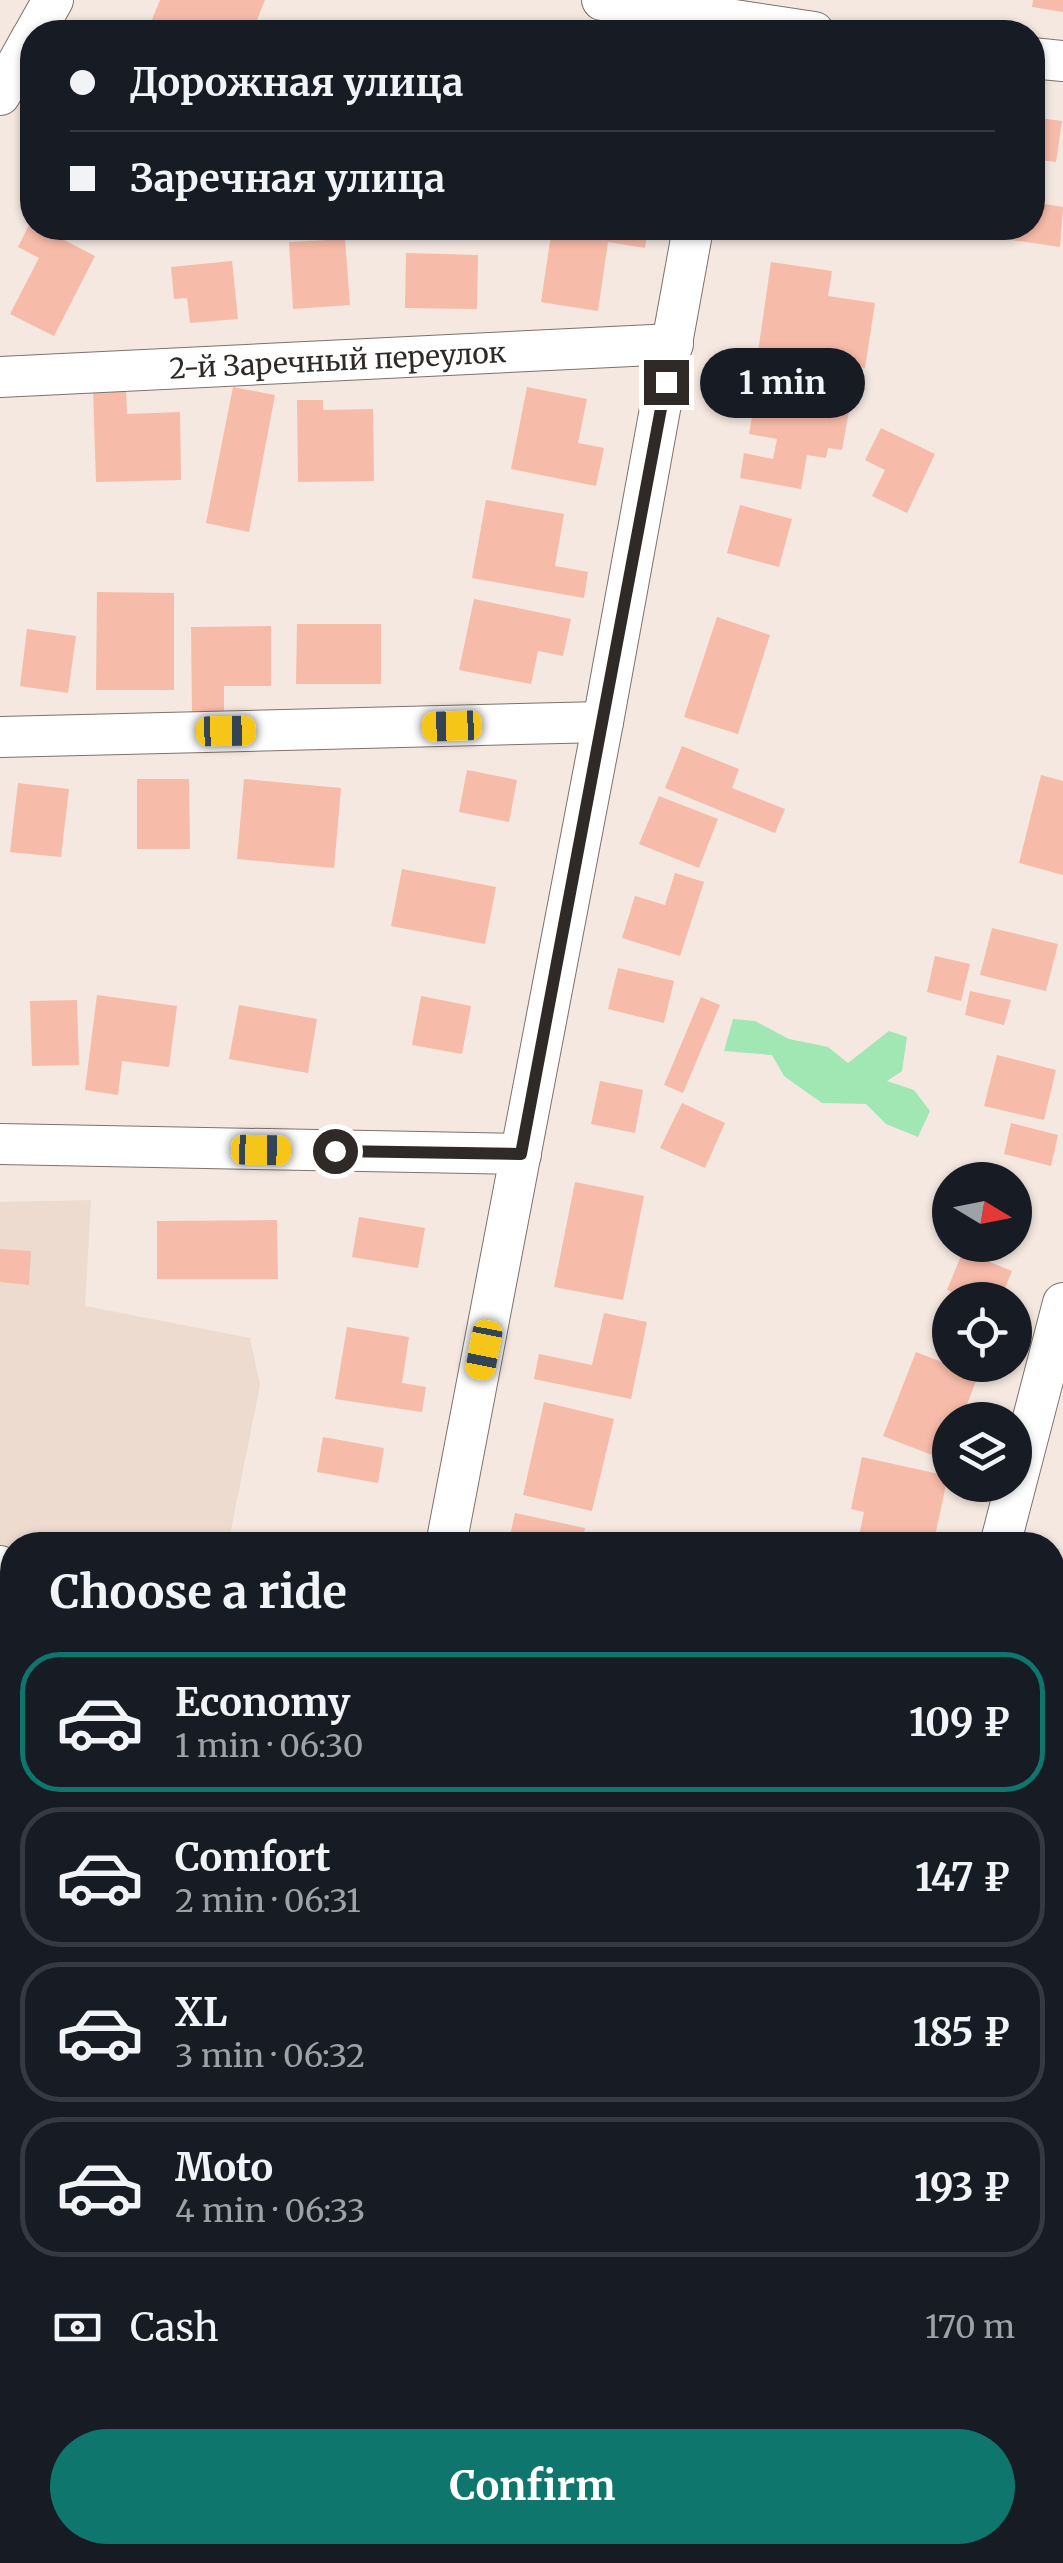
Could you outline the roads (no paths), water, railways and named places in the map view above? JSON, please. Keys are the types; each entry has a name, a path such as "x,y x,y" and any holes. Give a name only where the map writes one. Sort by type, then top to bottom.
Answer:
{"street":[{"path":"602,0 703,20"},
{"path":"0,95 20,60"},
{"path":"448,1532 691,240"},
{"name":"2-й Заречный переулок","path":"0,377 672,344"},
{"path":"0,737 603,722"},
{"path":"0,1144 521,1154"},
{"path":"1003,1532 1063,1303"}]}
